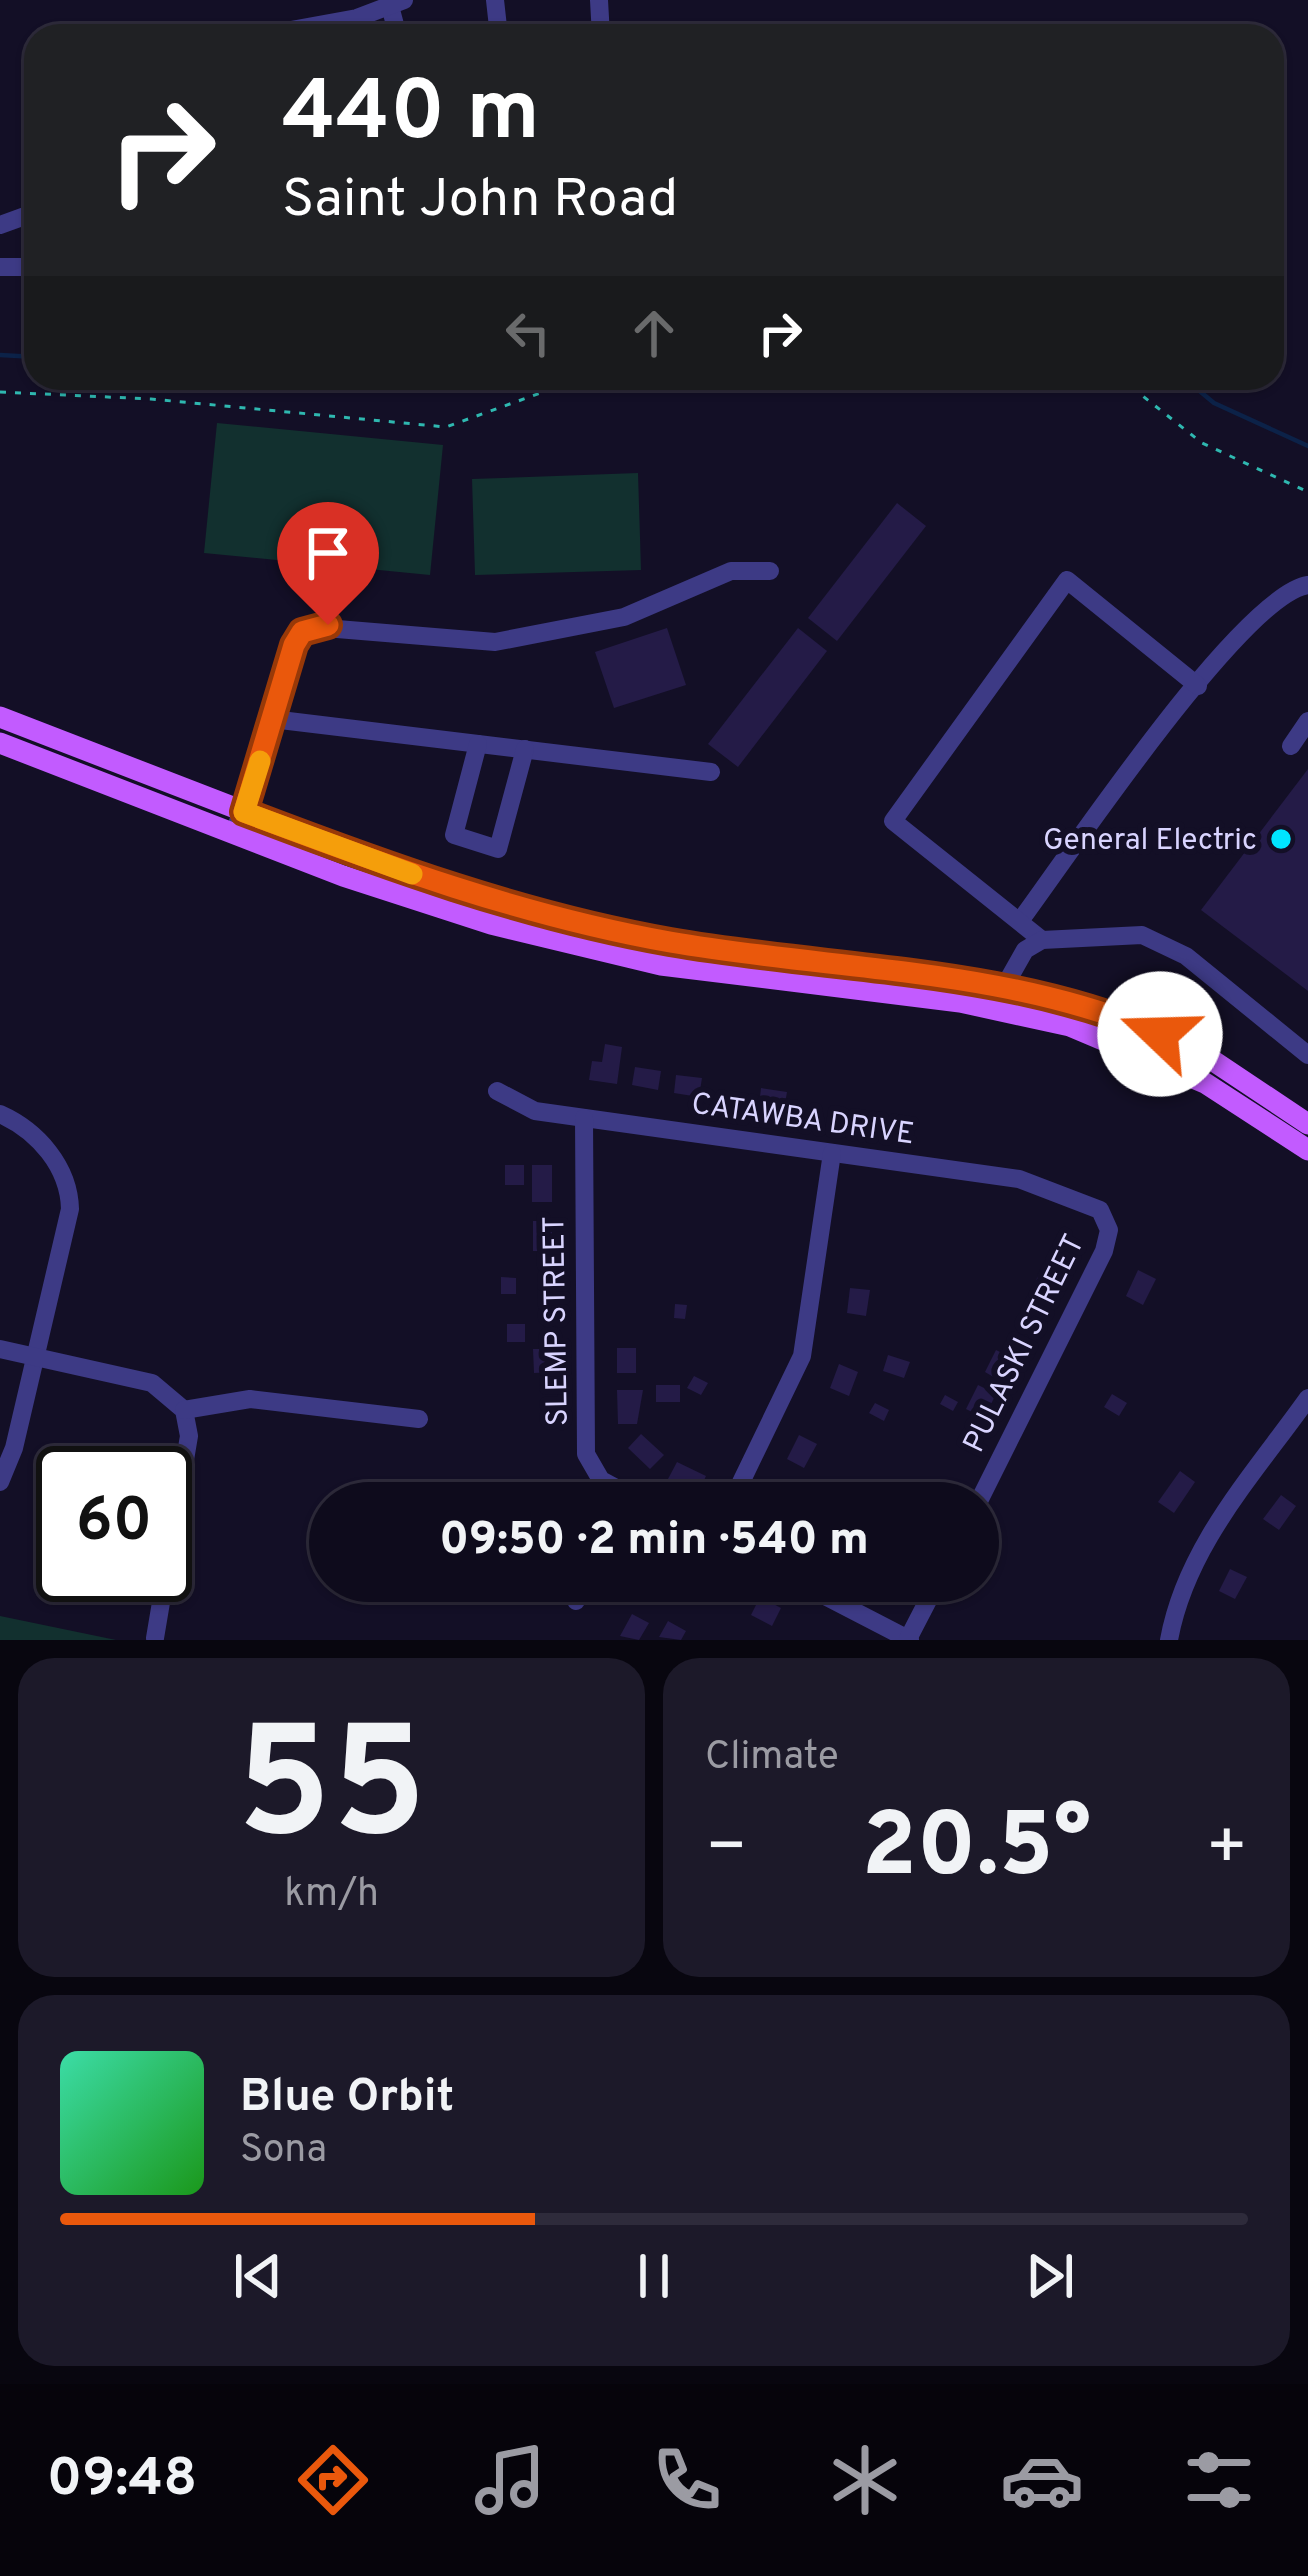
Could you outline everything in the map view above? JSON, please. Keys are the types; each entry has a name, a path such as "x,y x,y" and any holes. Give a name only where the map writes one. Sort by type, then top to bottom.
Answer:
{"main road":[{"path":"0,717 460,890 619,931 766,956 1003,984 1160,1034 1252,1084 1308,1124"},
{"path":"0,743 429,905 581,948 703,972 995,1007 1070,1026 1161,1061 1240,1102 1308,1150"}],"street":[{"path":"349,24 397,3"},
{"path":"234,834 294,645 313,627 495,642 624,617 731,572 770,571"},
{"path":"1042,940 893,821 1067,580 1198,686"},
{"path":"1020,921 1198,686 1273,600 1308,585"},
{"path":"272,718 711,772"},
{"path":"1292,746 1308,721"},
{"path":"478,744 454,835 498,849 525,749"},
{"path":"995,1007 1003,984 1025,950 1042,940 1129,933 1158,939 1186,956 1308,1055"},
{"name":"CATAWBA DRIVE","path":"497,1091 535,1111 1019,1179 1100,1210"},
{"path":"0,1114 45,1148 62,1169 69,1193 14,1448 0,1482"},
{"name":"SLEMP STREET","path":"584,1118 586,1454 604,1482"},
{"path":"740,1482 802,1356 832,1153"},
{"name":"PULASKI STREET","path":"988,1482 1104,1251 1109,1230 1100,1210"},
{"path":"0,1349 152,1382 184,1410 189,1436 155,1638"},
{"path":"1169,1640 1177,1600 1199,1551 1308,1398"},
{"path":"184,1410 250,1400 419,1419"},
{"path":"836,1602 909,1640 928,1602"}],"path":[{"path":"0,392 133,397 446,427 549,390"},
{"path":"1135,390 1241,466 1308,492"}],"green space":[{"path":"217,423 443,445 430,575 204,553"},
{"path":"638,473 641,570 475,575 472,479"},
{"path":"0,1616 116,1640 0,1640"}],"building":[{"path":"897,503 926,526 837,641 808,618"},
{"path":"667,628 686,685 614,708 595,652"},
{"path":"798,628 827,651 738,767 708,744"},
{"name":"General Electric","path":"1308,769 1308,991 1201,910"},
{"path":"605,1044 622,1047 617,1084 589,1080 592,1061 602,1062"},
{"path":"635,1067 661,1071 658,1090 632,1085"},
{"path":"676,1075 702,1078 699,1097 674,1093"},
{"path":"761,1088 787,1092 784,1109 759,1106"},
{"path":"505,1165 524,1165 524,1185 505,1185"},
{"path":"532,1165 552,1165 552,1202 532,1202"},
{"path":"533,1221 552,1221 552,1251 533,1251"},
{"path":"1138,1270 1156,1279 1143,1305 1126,1296"},
{"path":"1039,1274 1056,1283 1044,1308 1027,1299"},
{"path":"501,1277 516,1278 516,1294 501,1294"},
{"path":"850,1288 870,1290 866,1316 847,1313"},
{"path":"675,1304 687,1305 685,1319 674,1318"},
{"path":"507,1324 525,1324 525,1342 507,1342"},
{"path":"617,1348 636,1348 636,1373 617,1373"},
{"path":"533,1349 553,1349 554,1372 534,1373"},
{"path":"996,1350 1014,1359 1002,1382 985,1372"},
{"path":"888,1355 910,1362 904,1378 883,1371"},
{"path":"839,1364 858,1372 849,1396 830,1388"},
{"path":"694,1376 708,1383 701,1395 687,1388"},
{"path":"656,1385 680,1385 680,1402 656,1402"},
{"path":"978,1385 996,1394 984,1418 966,1409"},
{"path":"617,1390 643,1390 637,1424 618,1424"},
{"path":"1112,1394 1127,1403 1119,1416 1104,1407"},
{"path":"945,1395 958,1402 953,1411 940,1404"},
{"path":"875,1403 889,1410 884,1421 869,1413"},
{"path":"641,1434 664,1455 650,1469 628,1448"},
{"path":"799,1435 817,1444 804,1468 787,1459"},
{"path":"677,1462 706,1476 703,1482 668,1479"},
{"path":"1180,1471 1195,1482 1174,1513 1158,1502"},
{"path":"1281,1495 1296,1506 1279,1530 1263,1519"},
{"path":"1230,1569 1247,1577 1235,1599 1219,1591"},
{"path":"758,1602 781,1608 772,1626 751,1615"},
{"path":"632,1614 649,1623 639,1640 620,1636"},
{"path":"668,1621 686,1631 681,1640 659,1637"}],"waterway":[{"path":"0,355 24,356"},
{"path":"1198,390 1214,403 1308,446"}],"slow traffic":[{"path":"260,761 244,812 412,874"}],"place":[{"name":"General Electric","path":"1281,839"}],"route":[{"path":"328,625 302,632 294,645 244,812 372,860 530,910 668,941 1025,988 1160,1034"}]}
